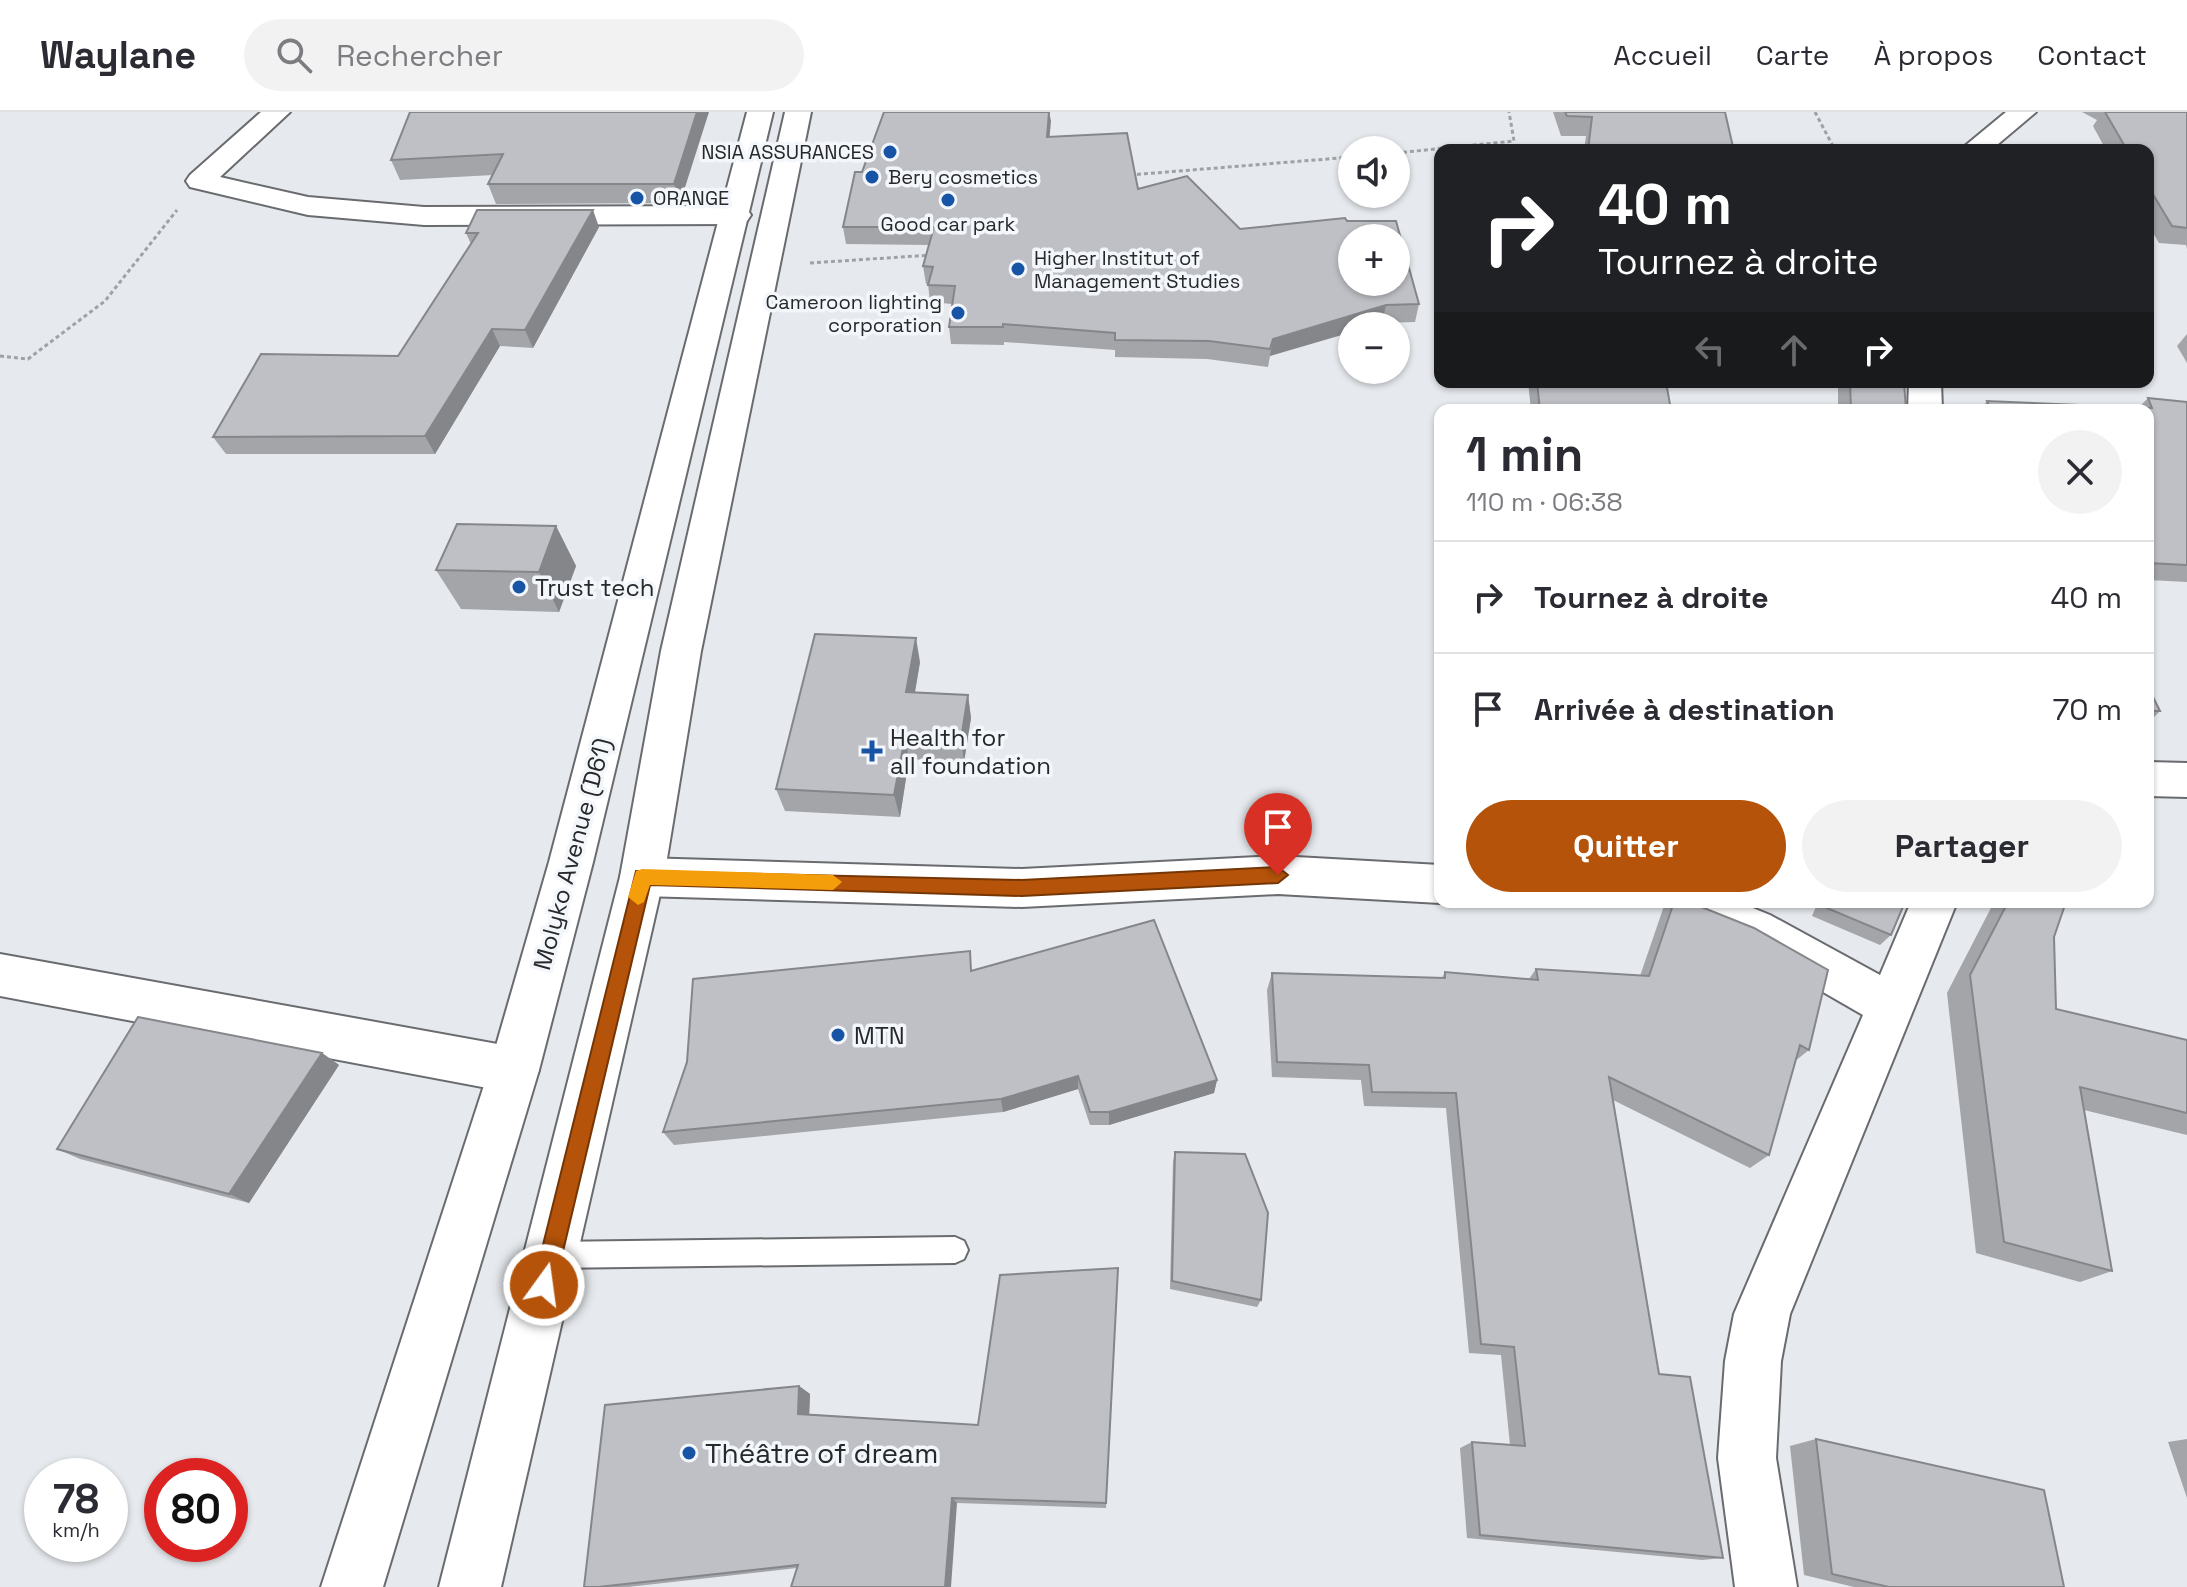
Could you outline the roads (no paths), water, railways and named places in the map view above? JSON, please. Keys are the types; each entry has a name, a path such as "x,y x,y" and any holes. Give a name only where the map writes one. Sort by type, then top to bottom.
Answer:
{"main road":[{"path":"277,112 200,181 308,206 424,216 737,215"},
{"name":"Molyko Avenue (D61)","path":"352,1587 514,1070 571,862 670,459 737,215 760,112"},
{"path":"470,1587 642,877 681,651 798,112"},
{"path":"1982,144 2023,112"},
{"path":"2154,779 2187,780"},
{"path":"642,877 1022,888 1278,875 1434,884"},
{"path":"1703,908 1754,929 1891,1006"},
{"path":"1766,1587 1747,1458 1753,1361 1762,1314 1932,908"},
{"path":"0,975 514,1070"}],"lane":[{"path":"551,1255 955,1250"}],"place":[{"name":"NSIA ASSURANCES","path":"890,152"},
{"name":"Bery cosmetics","path":"872,177"},
{"name":"ORANGE","path":"637,198"},
{"name":"Good car park","path":"948,200"},
{"name":"Higher Institut of Management Studies","path":"1018,269"},
{"name":"Cameroon lighting corporation","path":"958,313"},
{"name":"Trust tech","path":"519,587"},
{"name":"Health for all foundation","path":"872,751"},
{"name":"MTN","path":"838,1035"},
{"name":"Théâtre of dream","path":"689,1453"}]}
